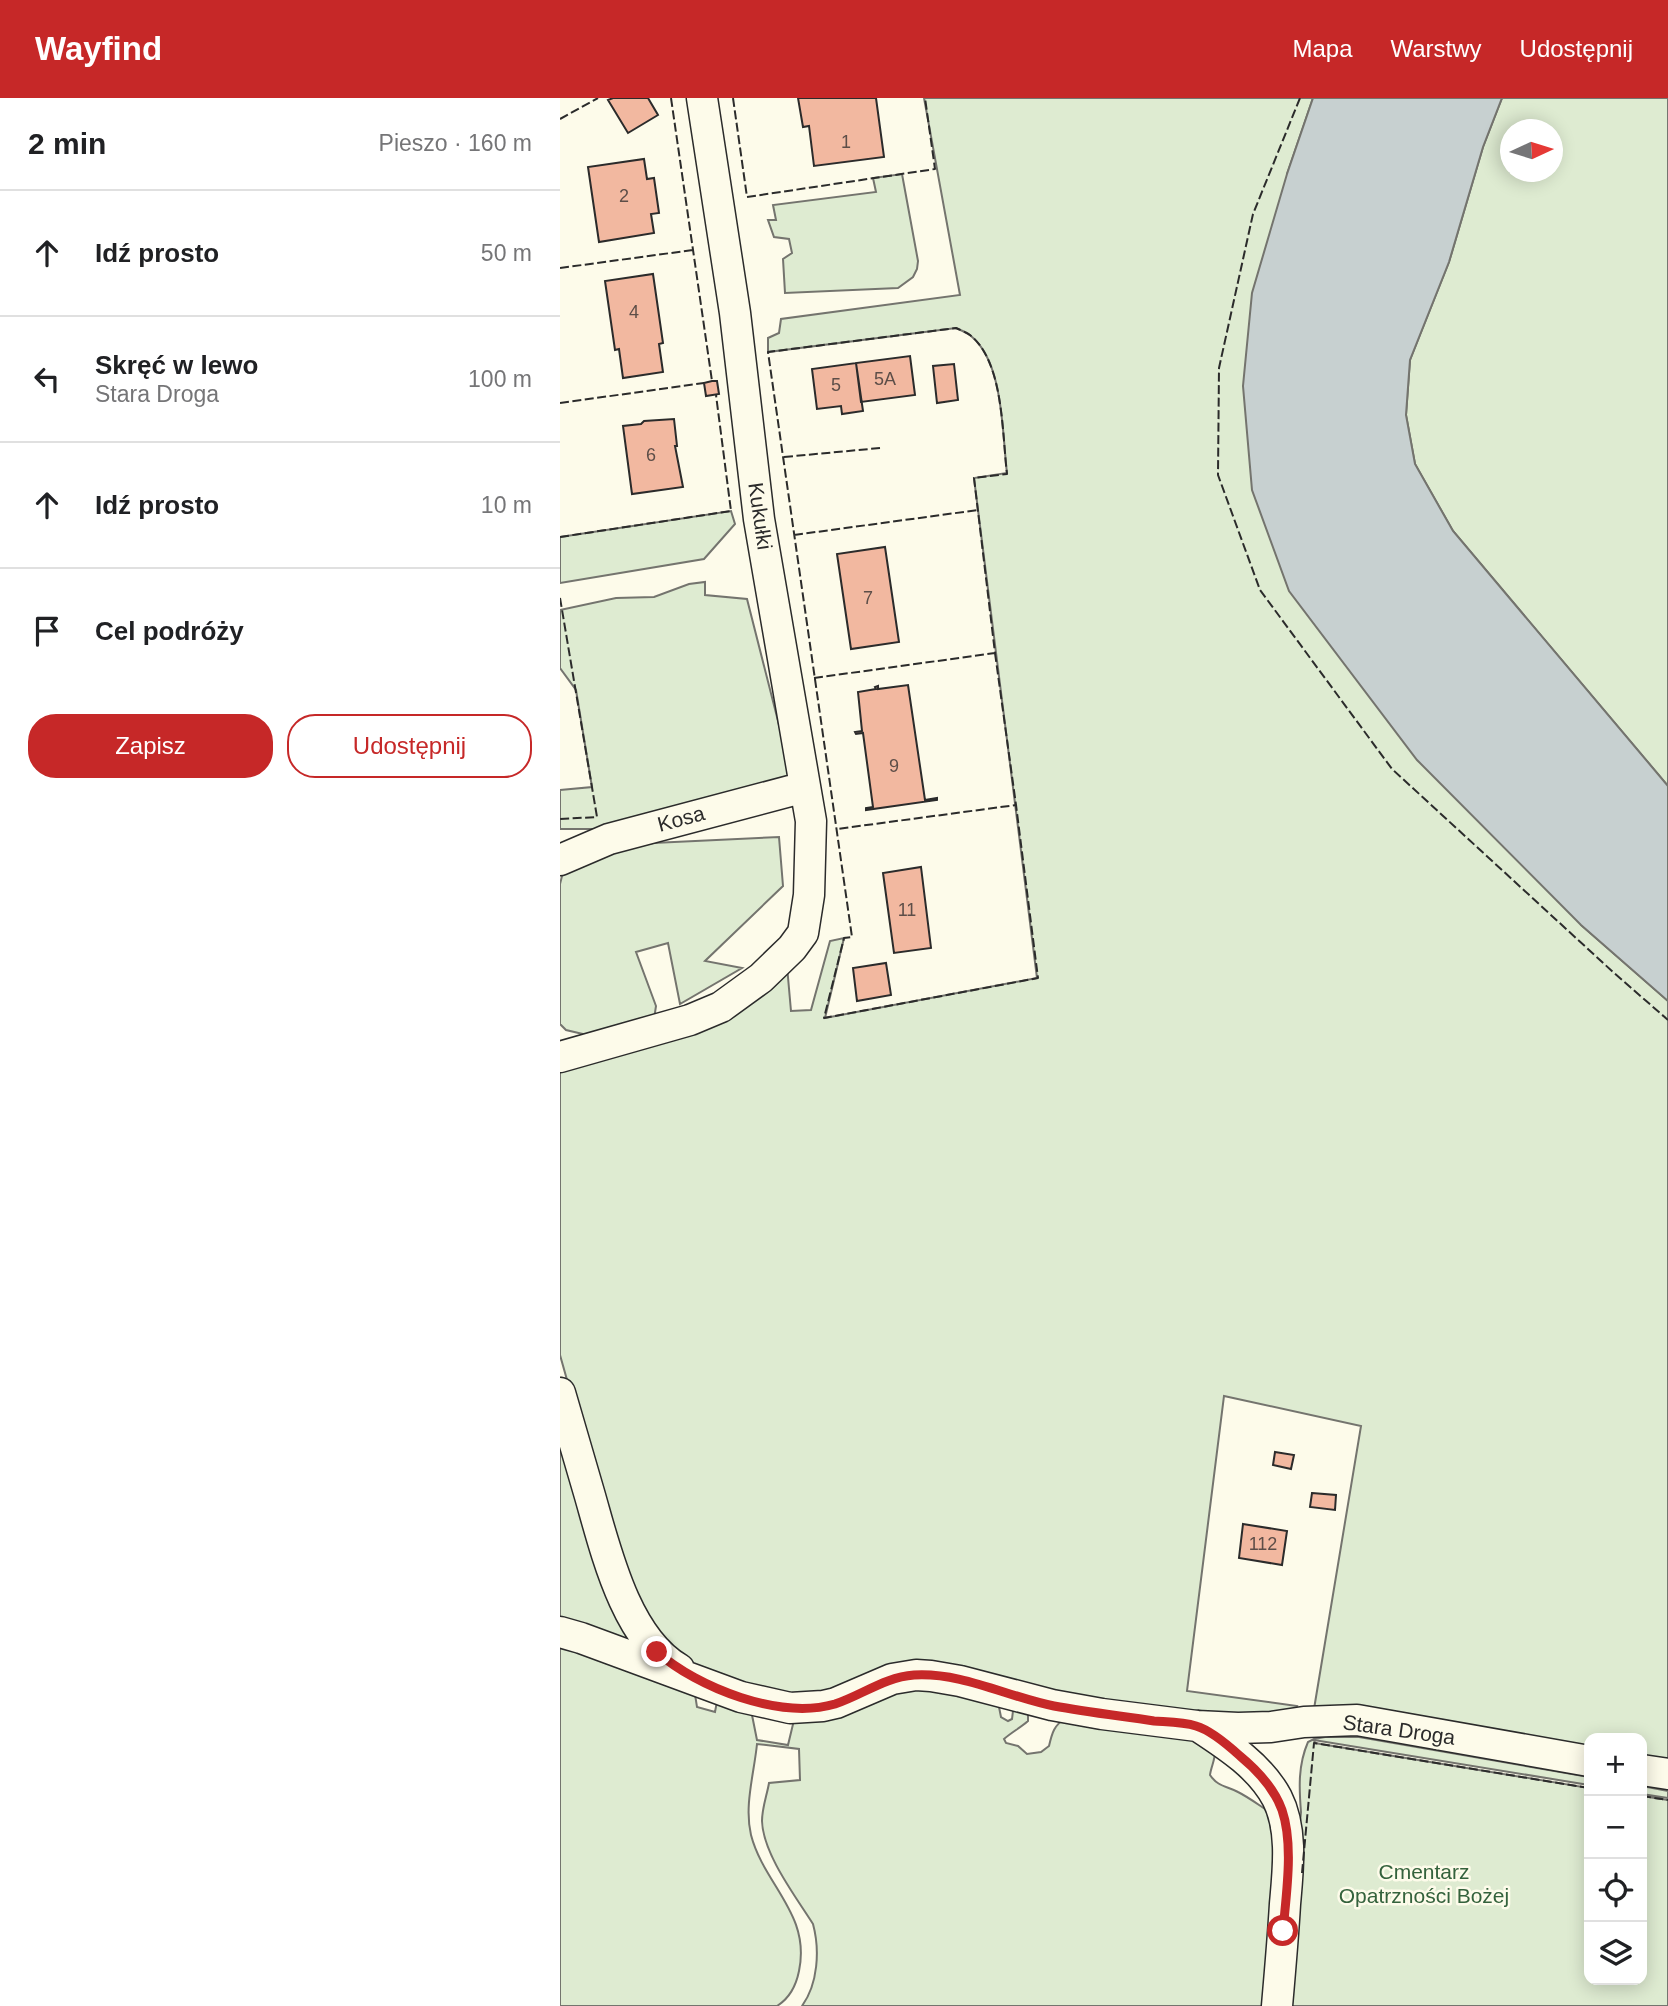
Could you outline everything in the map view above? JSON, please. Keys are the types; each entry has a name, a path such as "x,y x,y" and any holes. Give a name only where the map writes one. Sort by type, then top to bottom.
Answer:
{"street":[{"name":"Kukułki","path":"560,1057 690,1020 721,1007 761,978 782,959 803,933 809,895 811,821 759,519 734,313 702,98"},
{"name":"Kosa","path":"560,860 608,839 805,787"},
{"path":"560,1393 597,1525 625,1602 657,1652 697,1680"},
{"name":"Stara Droga","path":"560,1632 757,1702 790,1708 810,1708 836,1703 902,1677 938,1676 1052,1705 1102,1714 1198,1726 1238,1728 1357,1720 1584,1760"},
{"path":"1198,1726 1222,1741 1252,1766 1272,1790 1283,1812 1287,1869 1277,2006"},
{"path":"1647,1771 1668,1774"}],"green space":[{"path":"924,98 1313,98 1287,174 1581,925 1668,1001 1668,1762 1647,1758 1647,1733 1584,1733 1584,1747 1314,1709 1361,1426 1224,1396 1187,1691 1297,1706 1292,1717 1199,1718 860,1683 805,1695 757,1690 697,1668 659,1640 624,1582 560,1355 560,1066 787,966 791,1011 811,1010 830,941 844,938 825,1018 1037,978 974,478 1007,473 1000,400 990,363 971,336 956,328 768,352 768,338 779,333 781,319 960,295"},
{"path":"1502,98 1668,98 1668,786 1453,531 1415,464 1406,415 1410,360 1449,262 1483,147"},
{"path":"902,174 918,261 913,277 898,288 785,293 783,259 792,253 789,239 774,237 768,220 776,220 773,205 876,192 873,178"},
{"path":"731,511 735,524 704,559 560,583 560,537"},
{"path":"705,582 705,595 747,599 793,780 609,829 560,829 560,790 592,787 576,690 560,668 560,610 616,598 654,597 689,584"},
{"path":"779,837 783,886 705,961 742,968 680,1004 668,943 636,952 656,1006 654,1019 587,1035 566,1030 560,1024 560,884 563,872 588,855 653,843"},
{"path":"560,1422 639,1644 560,1624"},
{"path":"560,1639 694,1688 697,1707 715,1712 718,1696 751,1710 757,1740 788,1745 794,1720 912,1685 998,1702 1001,1717 1008,1721 1012,1719 1013,1711 1028,1713 1028,1721 1004,1739 1006,1743 1018,1746 1027,1754 1041,1752 1049,1746 1054,1730 1066,1718 1191,1738 1215,1752 1210,1775 1213,1779 1271,1813 1279,1864 1270,2006 802,2006 811,1988 816,1966 813,1924 774,1861 762,1821 769,1783 800,1780 799,1749 757,1744 749,1801 749,1824 757,1853 793,1916 798,1933 801,1951 799,1971 789,1995 777,2006 560,2006"},
{"name":"Cmentarz Opatrzności Bożej","path":"1359,1737 1584,1776 1584,1784 1314,1740 1315,1743 1584,1787 1584,1985 1647,1985 1647,1797 1668,1800 1668,2006 1283,2006 1301,1812 1301,1768 1308,1742 1314,1739"},
{"path":"1647,1787 1668,1791 1668,1798 1647,1795"}],"shaded area":[{"path":"1313,98 1502,98 1483,147 1449,262 1410,360 1406,415 1415,464 1453,531 1668,786 1668,1001 1581,925 1417,760 1289,591 1252,490 1243,386 1252,293 1287,174"}],"building":[{"path":"648,98 658,115 628,133 608,100"},
{"path":"798,98 876,98 884,157 814,166 809,126 803,127"},
{"path":"644,159 647,179 654,178 659,213 651,214 654,233 599,242 588,167"},
{"path":"653,274 663,343 659,344 663,372 623,378 619,349 615,350 605,281"},
{"path":"910,356 915,395 861,402 856,363"},
{"path":"856,363 863,411 842,414 841,406 817,409 812,369"},
{"path":"954,364 958,400 937,403 933,366"},
{"path":"717,381 719,394 706,396 704,383"},
{"path":"674,419 675,446 683,487 632,494 623,426"},
{"path":"885,547 899,642 851,649 837,554"},
{"path":"908,685 925,800 937,800 866,810 873,807 863,733 855,732 862,731 858,692 876,689 878,686 878,689"},
{"path":"921,867 931,948 894,953 883,873"},
{"path":"886,963 891,995 857,1001 853,968"},
{"path":"1275,1452 1294,1455 1291,1469 1273,1465"},
{"path":"1312,1493 1336,1495 1335,1510 1310,1507"},
{"path":"1243,1524 1287,1531 1282,1565 1239,1558"}],"fence":[{"path":"560,119 598,98"},
{"path":"671,98 712,381"},
{"path":"733,98 747,197 935,169 925,98"},
{"path":"1300,98 1253,214 1219,368 1218,475 1260,590 1392,769 1668,1020"},
{"path":"560,268 693,250"},
{"path":"814,678 995,653 974,478 1007,474 1002,420 989,362 970,335 956,328 768,352 852,937 844,938 824,1018 1038,978 1016,805 837,829"},
{"path":"560,403 704,383"},
{"path":"560,537 731,511 716,395"},
{"path":"784,457 880,448"},
{"path":"794,535 978,510"},
{"path":"560,598 597,817 560,819"},
{"path":"995,653 1016,805"},
{"path":"1302,1873 1314,1743 1584,1787"},
{"path":"1647,1797 1668,1800"}],"route":[{"path":"657,1652 697,1680 777,1707 810,1708 836,1703 892,1679 916,1675 945,1677 1052,1705 1198,1726 1222,1741 1252,1766 1278,1799 1283,1812 1288,1850 1283,1931"}]}
